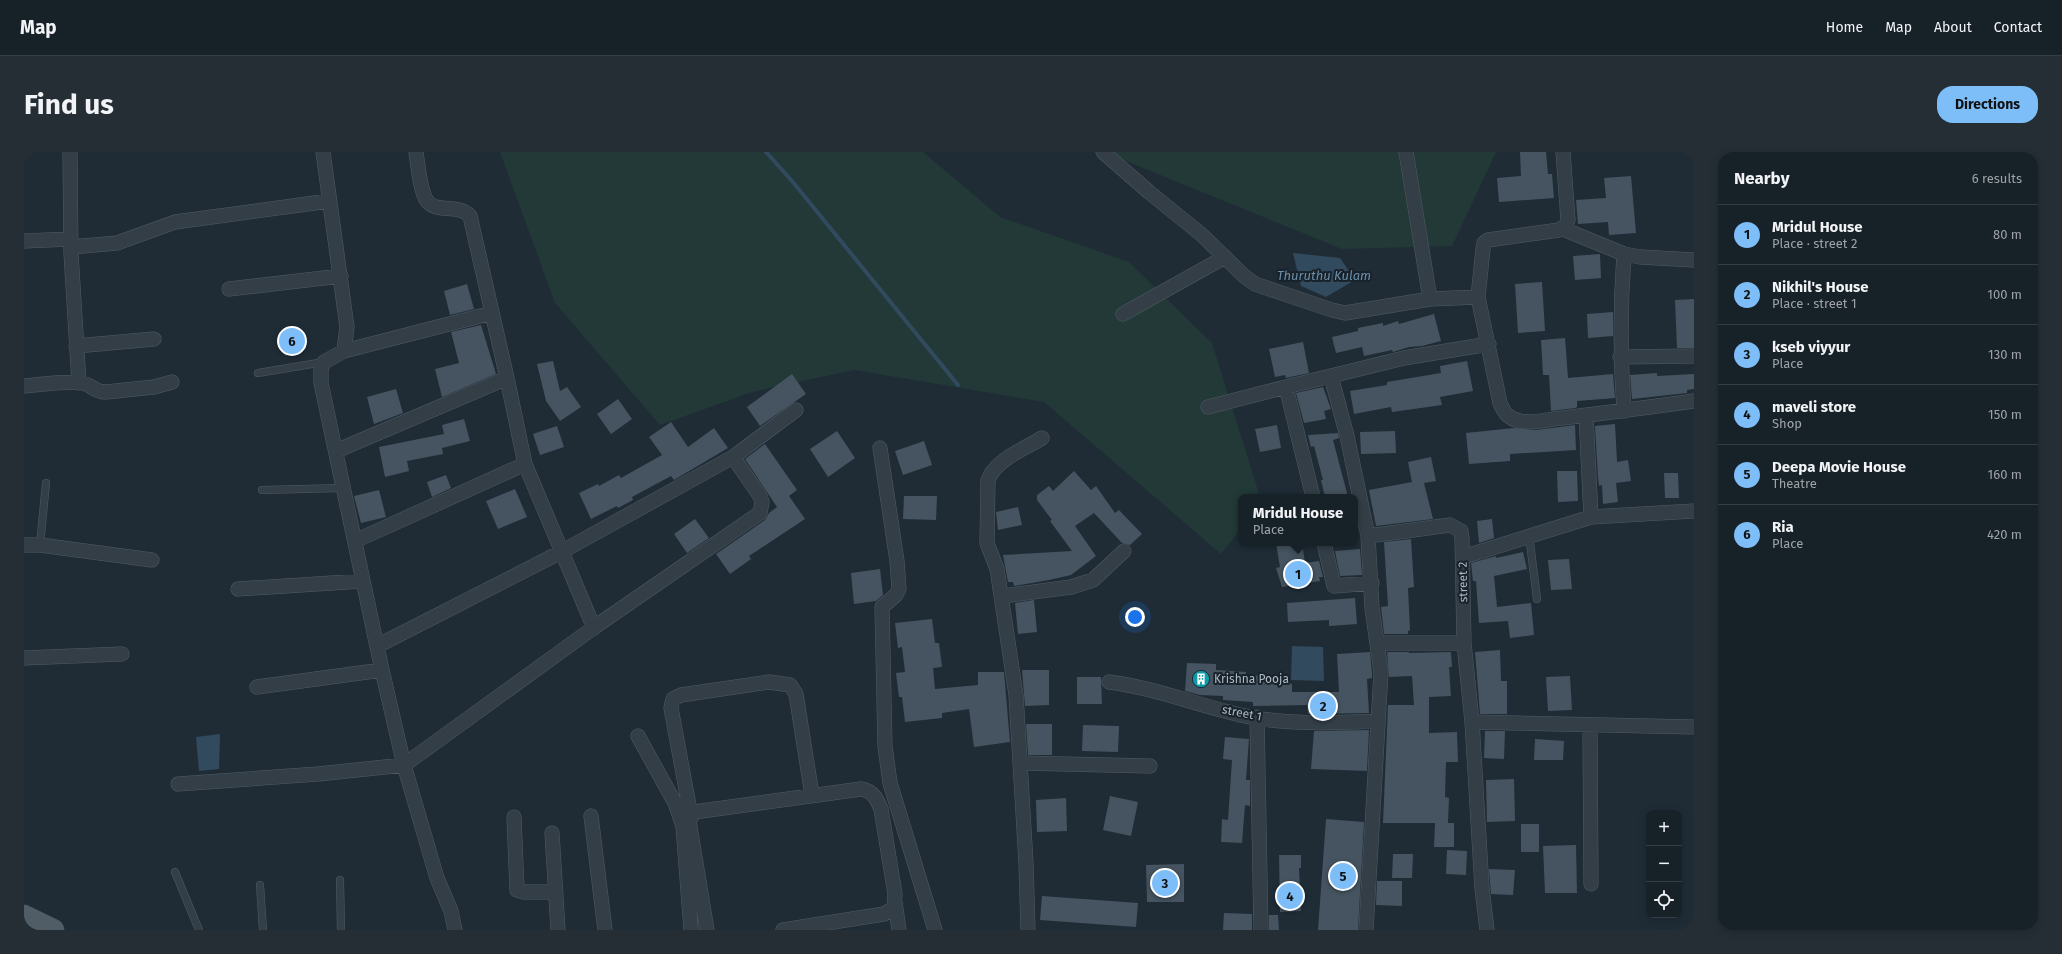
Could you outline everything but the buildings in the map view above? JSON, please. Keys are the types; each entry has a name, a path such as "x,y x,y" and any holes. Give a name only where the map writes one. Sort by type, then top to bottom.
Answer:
{"main road":[{"path":"24,916 53,930"}],"street":[{"path":"70,152 71,244 78,383"},
{"path":"323,152 347,327 344,351"},
{"path":"416,152 424,194 428,202 436,207 465,211 470,216 525,464 594,628"},
{"path":"1103,152 1202,235 1244,276 1255,284 1345,313 1430,299 1478,297"},
{"path":"1406,152 1430,299"},
{"path":"1563,152 1568,220 1563,229"},
{"path":"24,241 71,244 117,242 174,222 329,200"},
{"path":"1694,260 1640,257 1624,254 1563,229 1488,240 1484,243 1478,297 1489,344 1500,403 1504,412 1512,419 1521,421 1586,416 1694,401"},
{"path":"1624,254 1620,308 1620,357 1624,411"},
{"path":"1123,314 1225,257"},
{"path":"229,290 341,276"},
{"path":"455,930 451,911 437,878 404,765 343,488 321,383 321,369 324,362 344,351 492,313"},
{"path":"76,346 154,339"},
{"path":"1208,407 1404,358 1489,344"},
{"path":"1620,357 1694,356"},
{"path":"1331,376 1347,436 1368,536 1372,583 1372,608 1381,672 1366,930"},
{"path":"336,451 507,378"},
{"path":"24,386 78,383 88,385 98,392 106,392 154,387 172,382"},
{"path":"1286,387 1312,494"},
{"path":"377,646 561,552 733,456 796,410"},
{"path":"1586,416 1591,517"},
{"path":"1028,930 1026,863 1016,695 997,569 987,543 988,480 990,472 999,464 1042,438"},
{"path":"880,448 897,561 899,589 896,595 882,607 885,746 890,783 935,930"},
{"path":"178,784 318,774 404,765 594,628 760,513 762,502 760,496 733,456"},
{"path":"355,541 525,464"},
{"path":"1463,557 1591,517 1694,511"},
{"name":"street 2","path":"1368,536 1450,525 1461,531 1463,557 1464,643 1472,722 1482,888 1487,930"},
{"path":"24,545 40,545 152,560"},
{"path":"1325,546 1334,586 1372,583"},
{"path":"1002,596 1071,587 1093,580 1124,551"},
{"path":"238,589 363,580"},
{"path":"1377,643 1464,643"},
{"path":"24,658 122,654"},
{"path":"257,688 382,670"},
{"path":"707,930 689,821 691,816 671,708 673,699 681,694 769,682 790,685 796,694 812,795"},
{"name":"street 1","path":"1109,682 1132,685 1246,716 1298,721 1378,721"},
{"path":"1257,717 1261,930"},
{"path":"1472,722 1694,728"},
{"path":"1590,725 1592,884"},
{"path":"638,736 675,803 683,826 691,930"},
{"path":"1020,764 1150,766"},
{"path":"691,816 699,811 812,795 861,789 868,790 873,794 880,809 899,930"},
{"path":"591,816 605,930"},
{"path":"514,817 517,890 524,892 556,892"},
{"path":"552,833 558,930"},
{"path":"783,930 800,929 884,914 894,908 895,902"}],"lane":[{"path":"258,373 324,362"},
{"path":"40,545 46,483"},
{"path":"262,490 343,488"},
{"path":"1530,535 1537,600"},
{"path":"174,872 199,930"},
{"path":"340,880 341,930"},
{"path":"260,885 262,930"}],"green space":[{"path":"500,152 923,152 1000,217 1129,262 1212,343 1259,494 1238,494 1238,533 1221,554 1044,402 854,370 752,392 660,425 555,303"},
{"path":"1104,152 1496,152 1452,246 1342,249"}],"water":[{"name":"Thuruthu Kulam","path":"1293,253 1340,258 1355,280 1326,297 1301,286"},
{"path":"1292,646 1323,647 1324,681 1291,680"},
{"path":"220,734 219,769 199,771 196,737"}],"waterway":[{"path":"766,152 792,181 958,385"}],"place":[{"name":"Ria","path":"292,341"},
{"name":"Mridul House","path":"1298,574"},
{"name":"Krishna Pooja","path":"1201,679"},
{"name":"Nikhil's House","path":"1323,706"},
{"name":"Deepa Movie House","path":"1343,876"},
{"name":"kseb viyyur","path":"1165,883"},
{"name":"maveli store","path":"1290,896"}]}
